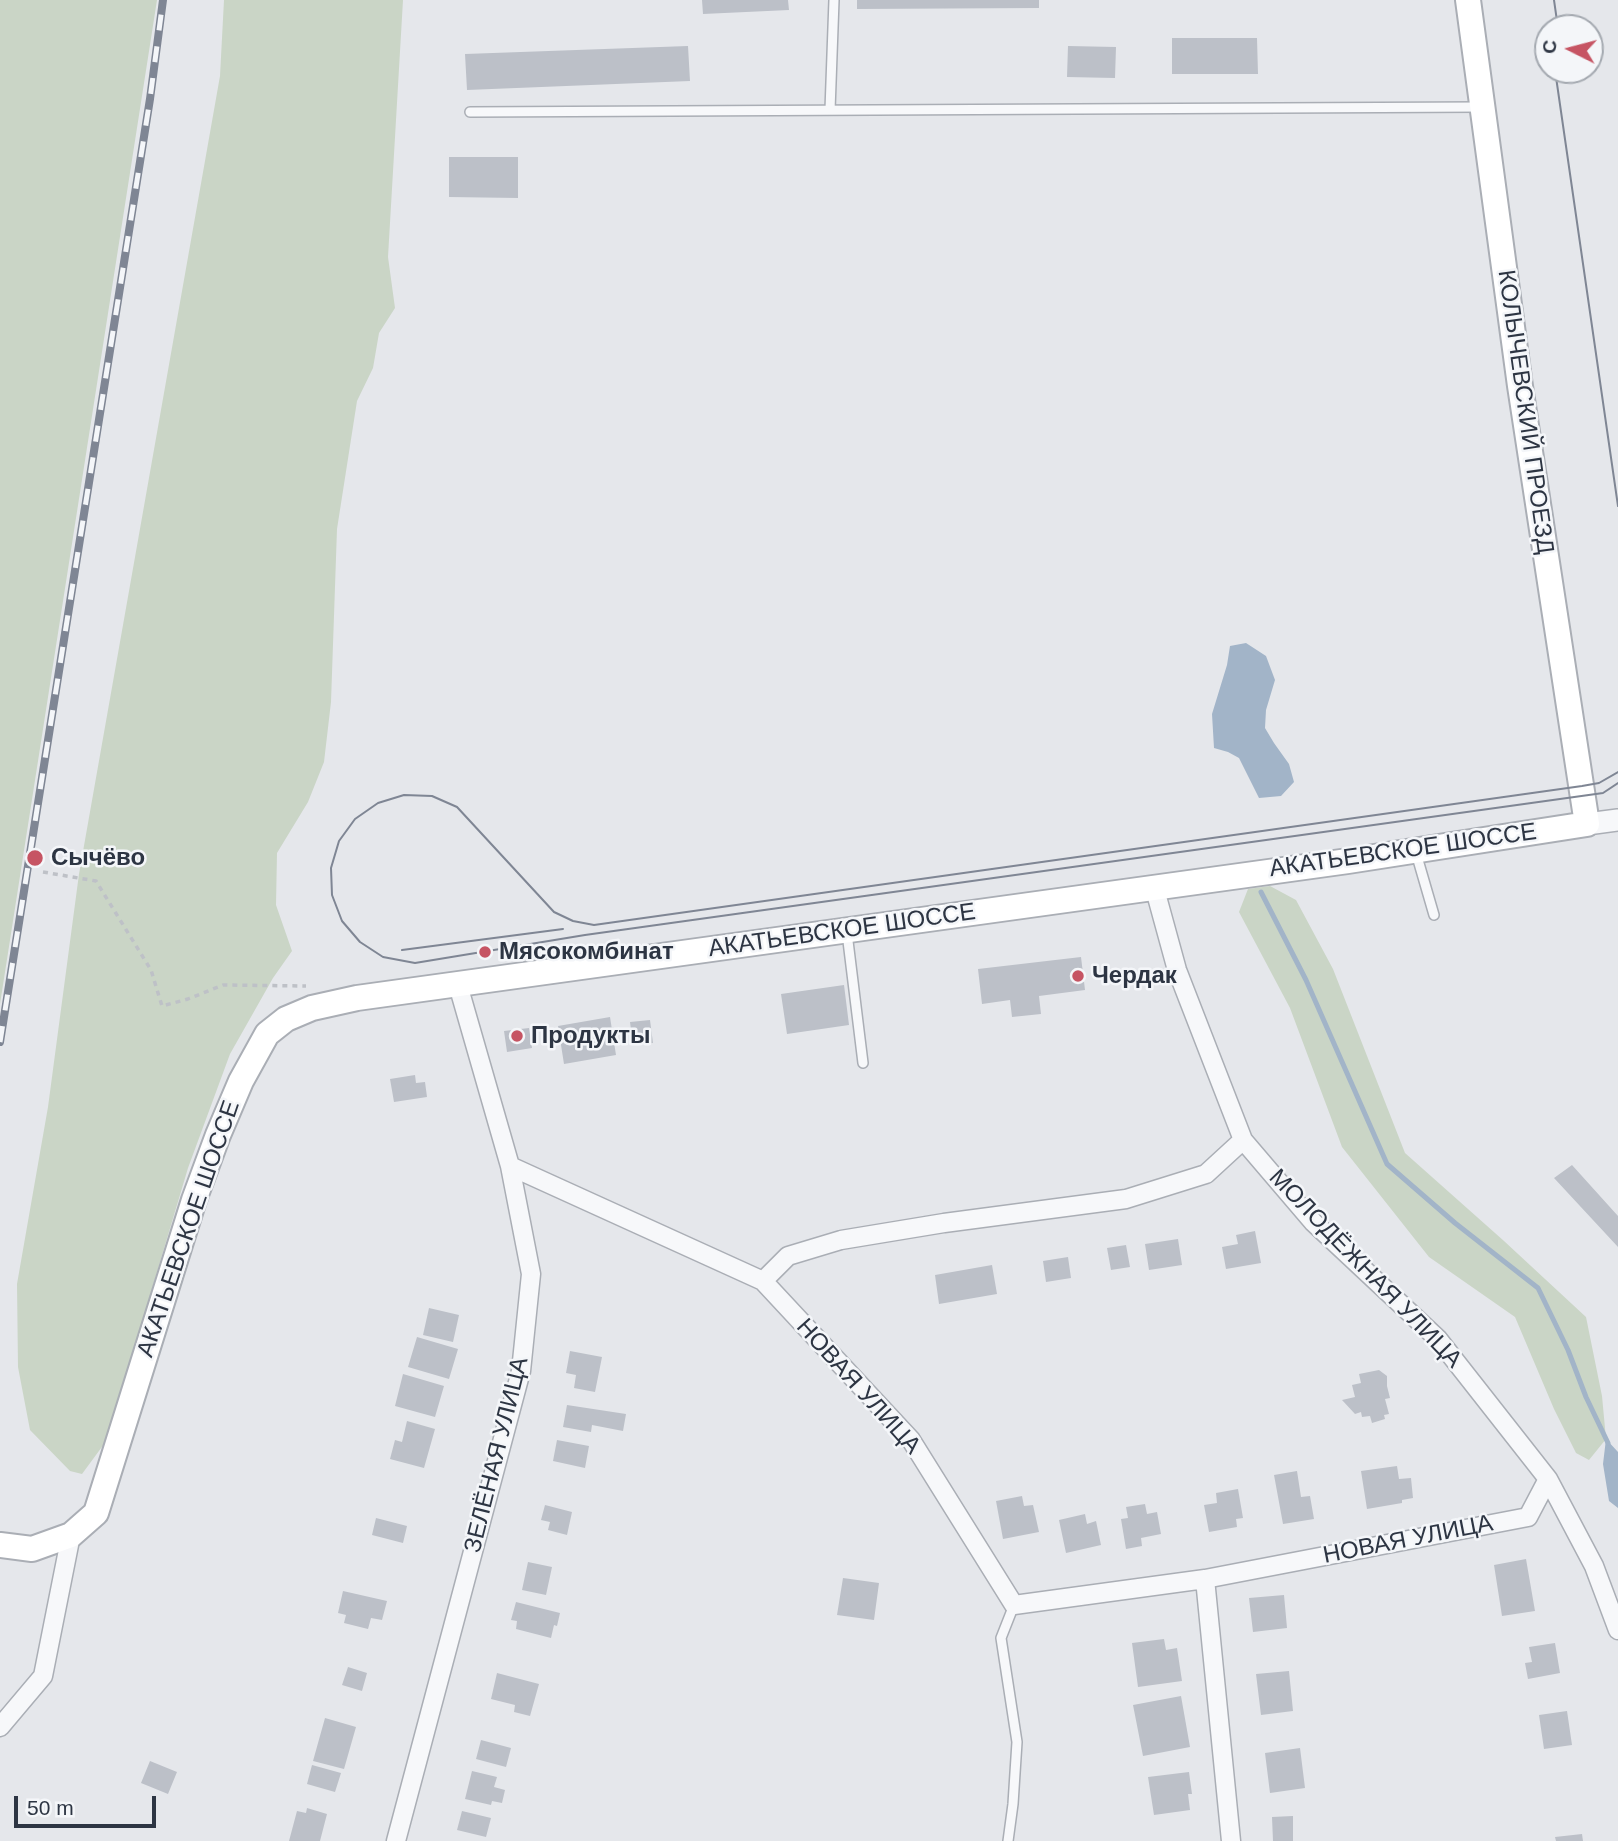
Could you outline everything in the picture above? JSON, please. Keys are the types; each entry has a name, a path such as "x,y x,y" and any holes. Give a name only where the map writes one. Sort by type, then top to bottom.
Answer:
{"main road":[{"name":"КОЛЫЧЕВСКИЙ ПРОЕЗД","path":"1468,0 1520,386 1587,824"},
{"name":"АКАТЬЕВСКОЕ ШОССЕ","path":"0,1545 32,1549 71,1535 96,1513 194,1200 241,1081 267,1034 286,1019 312,1008 356,998 1587,824"}],"street":[{"name":"АКАТЬЕВСКОЕ ШОССЕ","path":"1587,824 1618,820"},
{"name":"МОЛОДЁЖНАЯ УЛИЦА","path":"1154,886 1177,970 1243,1140 1313,1222 1438,1339 1548,1479 1594,1566 1618,1630"},
{"name":"ЗЕЛЁНАЯ УЛИЦА","path":"397,1841 520,1371 531,1274 509,1166 458,985"},
{"path":"763,1281 788,1256 841,1240 944,1223 1126,1199 1206,1174 1243,1140"},
{"name":"НОВАЯ УЛИЦА","path":"509,1166 763,1281 911,1440 1014,1605 1205,1579 1528,1517 1548,1479"},
{"path":"0,1727 43,1676 71,1535"},
{"path":"1205,1579 1231,1841"}],"lane":[{"path":"830,110 834,0"},
{"path":"470,112 1482,107"},
{"path":"1415,850 1434,915"},
{"path":"847,930 863,1063"},
{"path":"1008,1841 1017,1742 1001,1638 1014,1605"}],"path":[{"path":"43,872 96,881 151,970 162,1006 223,985 313,986"}],"green space":[{"path":"0,0 157,0 0,1004"},
{"path":"224,0 403,0 388,257 395,308 379,333 373,368 357,401 337,529 331,702 324,762 308,802 277,853 276,905 292,951 273,978 230,1054 188,1168 107,1440 82,1474 70,1471 30,1430 18,1367 17,1284 48,1107 79,874 220,76"},
{"path":"1270,886 1296,900 1333,969 1405,1153 1586,1317 1602,1396 1606,1439 1589,1460 1576,1453 1515,1317 1429,1257 1342,1147 1290,1008 1239,912 1248,889"}],"water":[{"path":"1246,643 1266,656 1275,680 1266,710 1265,728 1289,764 1294,782 1281,796 1259,798 1239,758 1214,748 1212,714 1230,646"},
{"path":"1606,1439 1618,1452 1618,1508 1609,1501 1603,1464"}],"building":[{"path":"702,0 788,0 789,10 703,14"},
{"path":"857,0 1039,0 1039,8 857,9"},
{"path":"1172,38 1257,38 1258,74 1172,74"},
{"path":"688,46 690,81 467,90 465,54"},
{"path":"1068,46 1116,47 1115,78 1067,77"},
{"path":"449,157 518,157 518,198 449,197"},
{"path":"1081,957 1085,990 1039,996 1041,1014 1012,1017 1010,1000 982,1004 978,969"},
{"path":"844,985 849,1025 787,1034 781,994"},
{"path":"610,1017 616,1055 564,1064 558,1026"},
{"path":"650,1020 653,1043 633,1045 630,1022"},
{"name":"Продукты","path":"529,1028 532,1048 507,1052 504,1031"},
{"path":"415,1075 416,1083 425,1082 427,1097 394,1102 390,1079"},
{"path":"1572,1165 1618,1216 1618,1247 1554,1178"},
{"path":"1255,1231 1261,1263 1226,1269 1222,1247 1238,1244 1236,1235"},
{"path":"1178,1239 1182,1265 1149,1270 1145,1244"},
{"path":"1126,1245 1130,1267 1111,1270 1107,1248"},
{"path":"1068,1257 1071,1278 1046,1282 1043,1261"},
{"path":"992,1265 997,1294 939,1304 935,1275"},
{"path":"429,1308 459,1315 453,1342 423,1335"},
{"path":"417,1337 458,1349 449,1379 408,1367"},
{"path":"570,1351 602,1357 595,1392 574,1388 576,1375 566,1373"},
{"path":"1379,1370 1387,1376 1390,1398 1385,1399 1389,1414 1384,1415 1385,1419 1372,1423 1370,1416 1362,1417 1361,1412 1355,1414 1342,1400 1355,1397 1352,1385 1361,1383 1359,1374"},
{"path":"403,1374 444,1386 435,1417 395,1406"},
{"path":"567,1405 626,1414 623,1431 592,1425 591,1432 563,1427"},
{"path":"407,1421 435,1429 424,1468 390,1459 395,1440 402,1442"},
{"path":"557,1440 589,1446 585,1468 553,1461"},
{"path":"1397,1466 1399,1479 1411,1478 1413,1498 1402,1500 1402,1503 1367,1509 1361,1471"},
{"path":"1297,1471 1301,1497 1310,1496 1314,1519 1283,1524 1274,1475"},
{"path":"1238,1489 1243,1518 1236,1519 1237,1527 1209,1532 1204,1505 1217,1503 1216,1493"},
{"path":"1022,1496 1024,1506 1033,1505 1039,1532 1003,1539 996,1501"},
{"path":"1145,1504 1147,1514 1157,1512 1161,1534 1141,1538 1142,1546 1126,1549 1121,1519 1128,1518 1126,1507"},
{"path":"545,1505 572,1512 567,1535 548,1530 550,1522 541,1520"},
{"path":"1085,1514 1087,1524 1096,1521 1101,1545 1066,1553 1059,1520"},
{"path":"376,1518 407,1526 403,1543 372,1535"},
{"path":"1526,1559 1535,1611 1502,1616 1494,1565"},
{"path":"528,1562 552,1567 546,1595 522,1590"},
{"path":"843,1578 879,1583 874,1620 837,1615"},
{"path":"343,1591 387,1601 382,1620 371,1618 368,1629 344,1623 346,1615 338,1613"},
{"path":"1284,1595 1287,1628 1253,1632 1249,1598"},
{"path":"516,1602 560,1613 551,1638 516,1629 517,1621 511,1620"},
{"path":"1164,1639 1166,1650 1177,1648 1182,1681 1138,1687 1132,1643"},
{"path":"1555,1643 1560,1673 1528,1679 1525,1663 1532,1662 1529,1647"},
{"path":"348,1667 367,1673 362,1691 342,1685"},
{"path":"1289,1671 1293,1711 1261,1715 1256,1674"},
{"path":"497,1673 539,1684 530,1716 514,1712 515,1705 491,1699"},
{"path":"1181,1696 1190,1747 1143,1756 1133,1705"},
{"path":"1567,1711 1572,1745 1544,1749 1539,1715"},
{"path":"325,1718 356,1727 344,1769 313,1761"},
{"path":"481,1740 511,1748 506,1767 476,1759"},
{"path":"1300,1748 1305,1788 1270,1793 1265,1753"},
{"path":"150,1761 177,1772 168,1794 141,1783"},
{"path":"312,1765 341,1773 335,1792 307,1784"},
{"path":"472,1771 497,1777 494,1787 505,1790 502,1803 492,1801 491,1805 465,1799"},
{"path":"1189,1772 1192,1794 1188,1794 1190,1810 1154,1815 1148,1777"},
{"path":"307,1808 327,1814 320,1841 289,1841 297,1811 306,1813"},
{"path":"462,1811 491,1818 486,1837 457,1830"},
{"path":"1293,1816 1293,1841 1273,1841 1272,1817"},
{"path":"1582,1834 1583,1841 1556,1841 1555,1837"}],"waterway":[{"path":"1261,892 1306,980 1387,1164 1455,1223 1538,1288 1608,1443"}],"tram line":[{"path":"1554,0 1556,14"},
{"path":"1557,84 1618,506"},
{"path":"1618,772 1599,783 1582,786 594,925 573,921 554,912 457,807 432,796 404,795 378,803 355,819 339,841 331,868 332,895 342,921 360,942 383,957 415,963 585,935 1603,793 1618,783"},
{"path":"402,950 563,929"}],"railway":[{"path":"0,1042 150,99 163,0"}],"place":[{"name":"Сычёво","path":"35,858"},
{"name":"Мясокомбинат","path":"485,952"},
{"name":"Чердак","path":"1078,976"},
{"name":"Продукты","path":"517,1036"}]}
